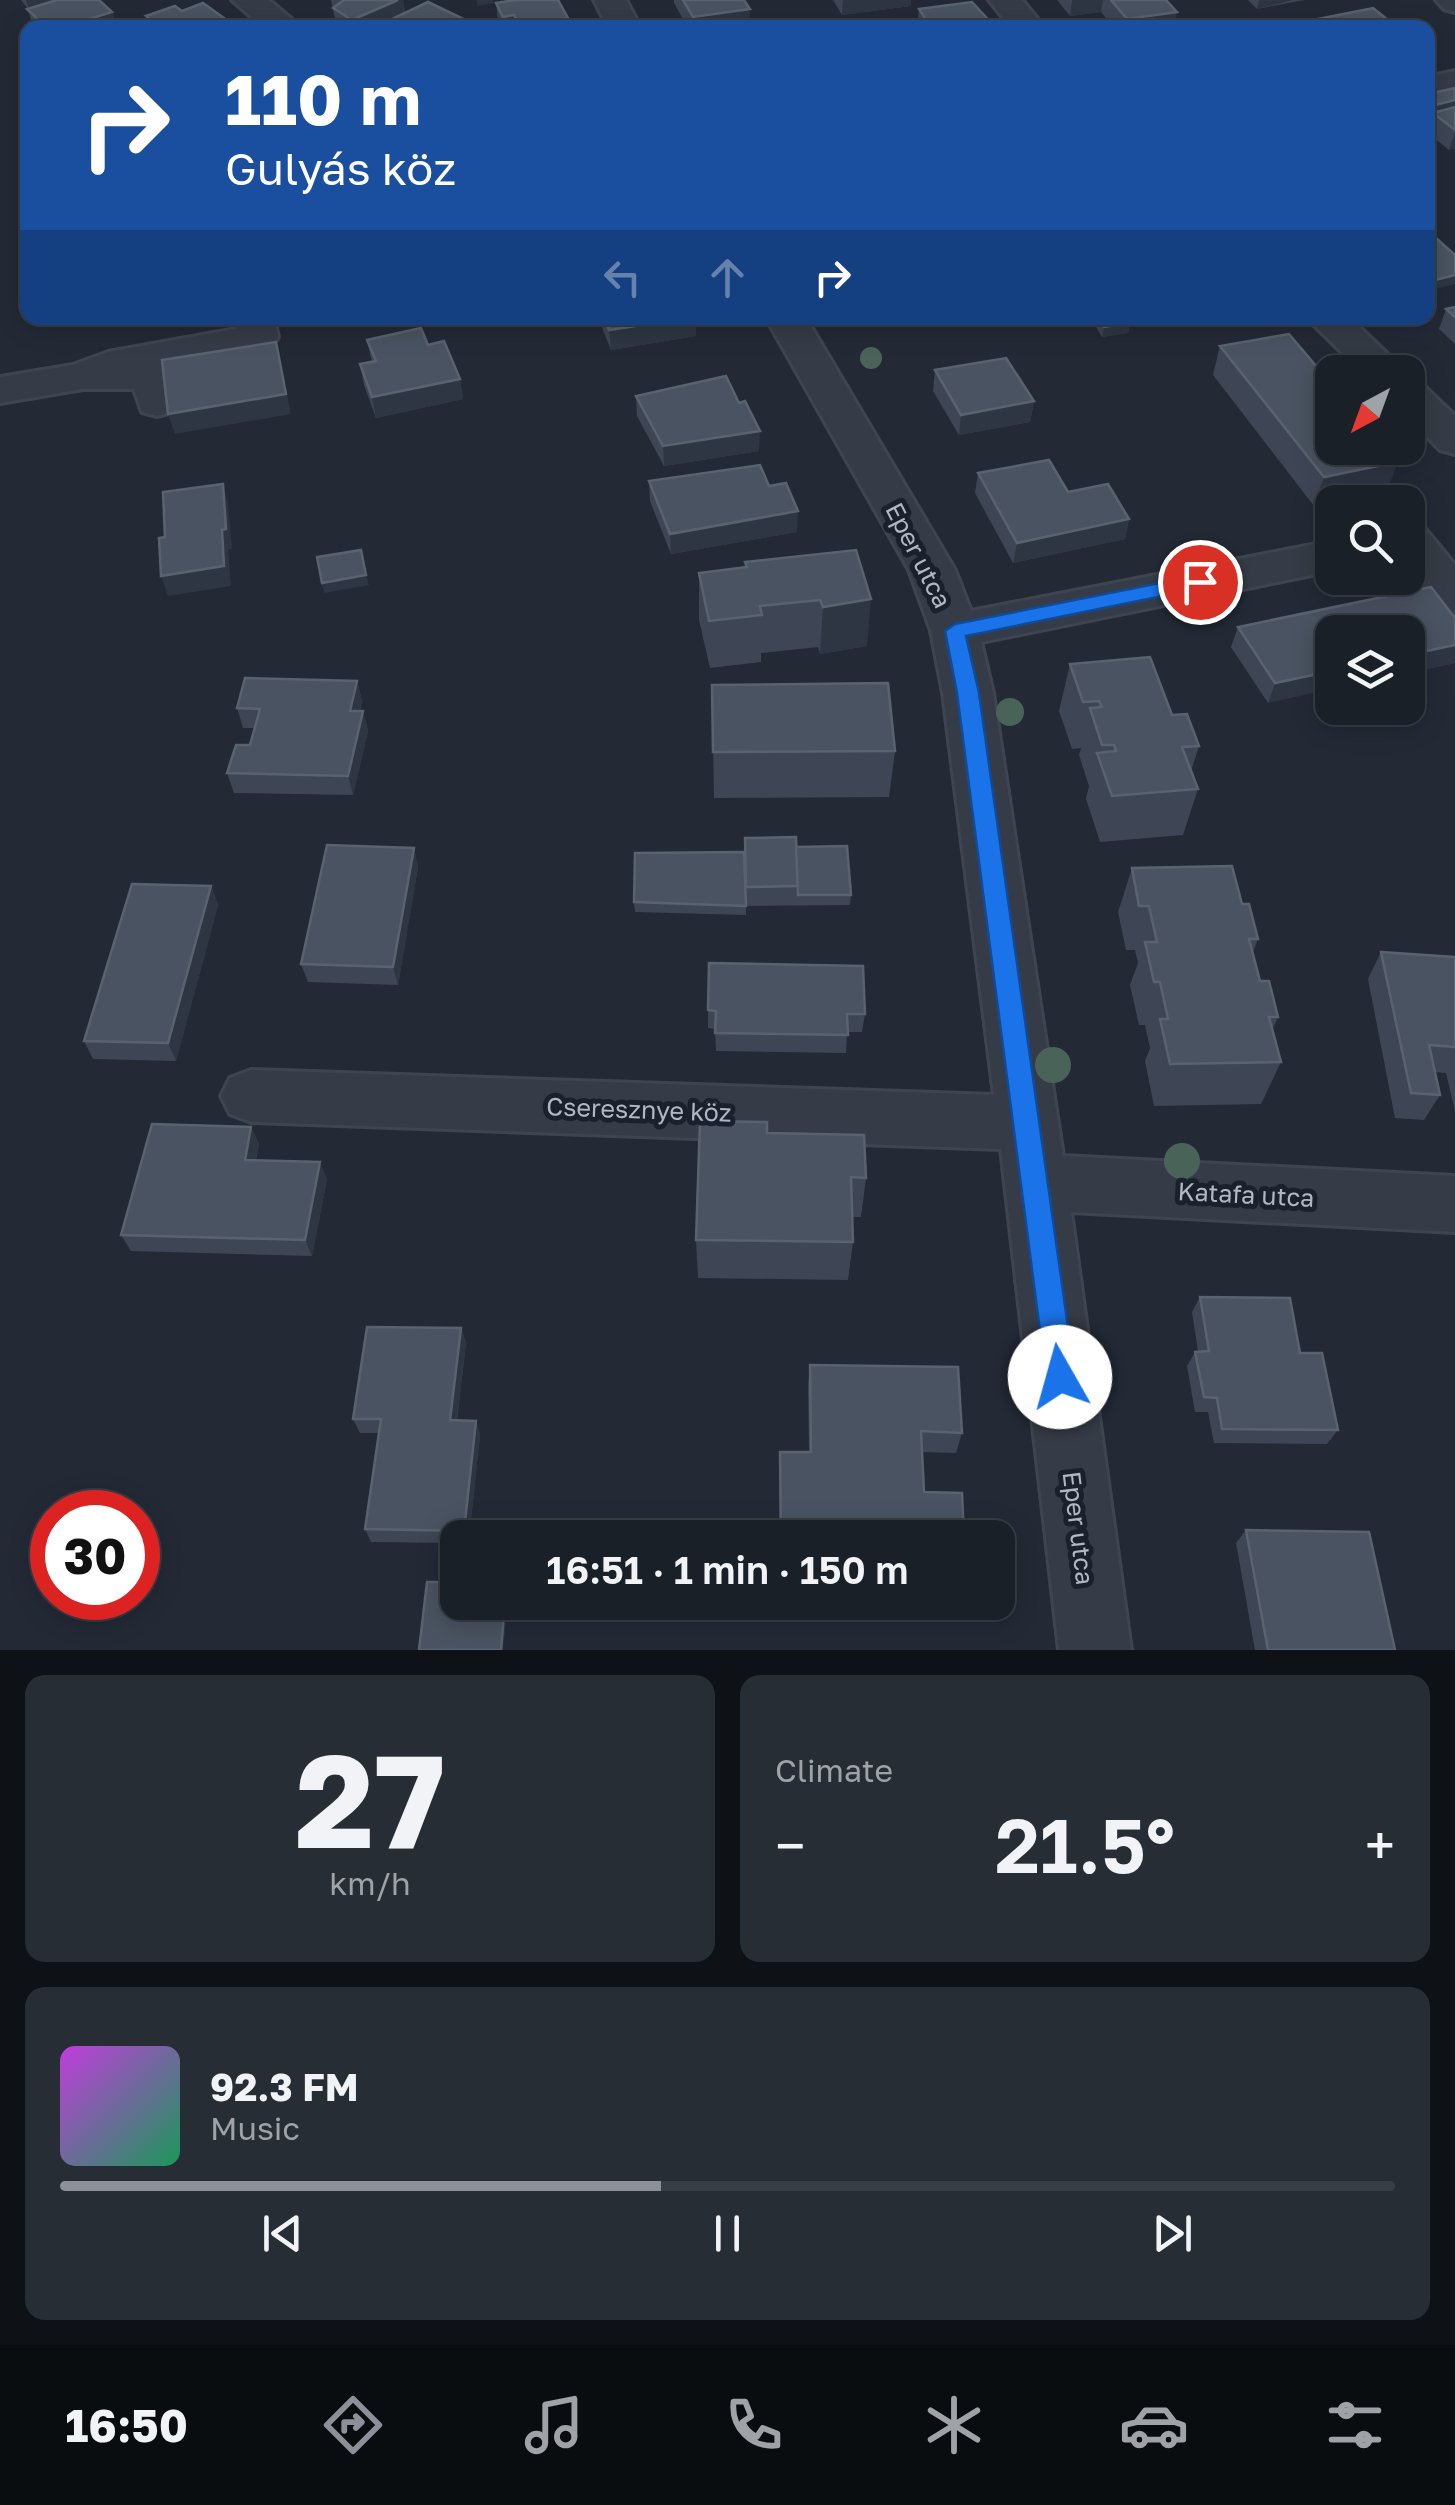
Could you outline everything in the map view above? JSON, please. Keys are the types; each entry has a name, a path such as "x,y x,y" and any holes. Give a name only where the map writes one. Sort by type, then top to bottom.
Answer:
{"street":[{"path":"248,0 275,20"},
{"path":"1005,0 1023,20"},
{"path":"83,376 108,364 258,337 255,325"},
{"name":"Eper utca","path":"790,325 932,570 955,631 968,693 1036,1182 1094,1650"},
{"path":"1335,325 1367,355"},
{"path":"0,390 83,376 152,377 157,402"},
{"path":"1425,411 1455,440"},
{"path":"1425,538 1455,532"},
{"path":"955,631 1315,559"},
{"path":"1425,560 1455,597"},
{"name":"Cseresznye köz","path":"251,1096 1027,1123"},
{"name":"Katafa utca","path":"1036,1182 1455,1204"}],"building":[{"path":"57,0 99,0 112,12 86,20 39,20 27,9"},
{"path":"344,0 398,0 352,20 333,8"},
{"path":"558,0 568,18 516,20 514,15 503,17 496,3"},
{"path":"683,0 744,0 750,9 693,17"},
{"path":"1111,0 1166,0 1177,12 1127,19"},
{"path":"428,2 466,20 390,20"},
{"path":"972,2 989,20 926,20 919,9"},
{"path":"203,3 227,20 151,20 146,16 175,6 182,11"},
{"path":"1373,8 1388,20 1319,20"},
{"path":"1455,88 1455,100 1435,105 1435,92"},
{"path":"1455,107 1455,130 1435,115"},
{"path":"1435,237 1455,255 1455,275 1435,280"},
{"path":"607,325 642,325 609,330"},
{"path":"421,328 428,345 444,341 460,379 372,397 360,364 376,361 367,340"},
{"path":"1289,334 1315,365 1315,465 1383,465 1324,477 1220,346"},
{"path":"276,342 286,394 168,414 162,360"},
{"path":"1006,358 1034,401 961,415 935,370"},
{"path":"726,376 739,403 745,401 760,431 663,446 636,396"},
{"path":"1049,460 1068,492 1108,484 1129,519 1017,543 978,473"},
{"path":"760,465 769,486 786,483 798,511 670,534 649,481"},
{"path":"223,484 224,566 161,576 159,538 165,537 163,492"},
{"path":"361,550 366,575 322,583 317,557"},
{"path":"856,550 871,599 823,607 820,600 760,606 762,615 709,621 699,573 747,567 745,562"},
{"path":"1431,587 1455,618 1455,645 1425,651 1425,615 1315,615 1315,675 1275,683 1238,627 1392,595 1425,595 1425,588"},
{"path":"1150,657 1172,715 1187,714 1199,746 1182,747 1198,789 1112,796 1097,753 1116,751 1114,745 1102,745 1090,708 1102,707 1099,701 1083,702 1070,664"},
{"path":"245,678 357,681 350,711 363,711 348,776 227,773 236,745 250,745 260,709 237,708"},
{"path":"888,683 895,751 713,752 712,685"},
{"path":"796,837 798,886 746,887 745,838"},
{"path":"327,845 414,848 393,967 301,964"},
{"path":"847,846 851,895 798,895 796,847"},
{"path":"744,852 746,906 634,902 635,853"},
{"path":"1232,866 1242,904 1249,904 1258,939 1249,939 1260,981 1269,981 1278,1017 1269,1017 1281,1062 1170,1064 1160,1019 1168,1019 1145,942 1157,942 1149,906 1139,906 1132,868"},
{"path":"132,884 211,886 168,1043 84,1041"},
{"path":"1381,952 1455,957 1455,1047 1429,1045 1440,1095 1411,1093"},
{"path":"709,963 863,966 865,1014 847,1014 848,1035 715,1033 716,1011 708,1010"},
{"path":"700,1121 767,1122 767,1133 864,1135 866,1178 851,1177 853,1242 696,1240"},
{"path":"152,1124 251,1127 245,1160 320,1162 305,1240 121,1235"},
{"path":"1200,1297 1290,1298 1300,1353 1322,1353 1338,1430 1222,1429 1217,1398 1204,1397 1195,1352 1209,1351"},
{"path":"367,1327 461,1328 450,1420 476,1421 465,1520 440,1520 440,1531 365,1529 381,1419 353,1419"},
{"path":"810,1365 958,1367 962,1433 921,1431 924,1492 962,1493 963,1520 781,1520 780,1452 811,1452"},
{"path":"1246,1530 1369,1532 1395,1650 1268,1650"},
{"path":"427,1582 440,1582 440,1620 504,1620 501,1650 419,1650"}],"route":[{"path":"1060,1377 968,693 955,631 1200,582"}]}
